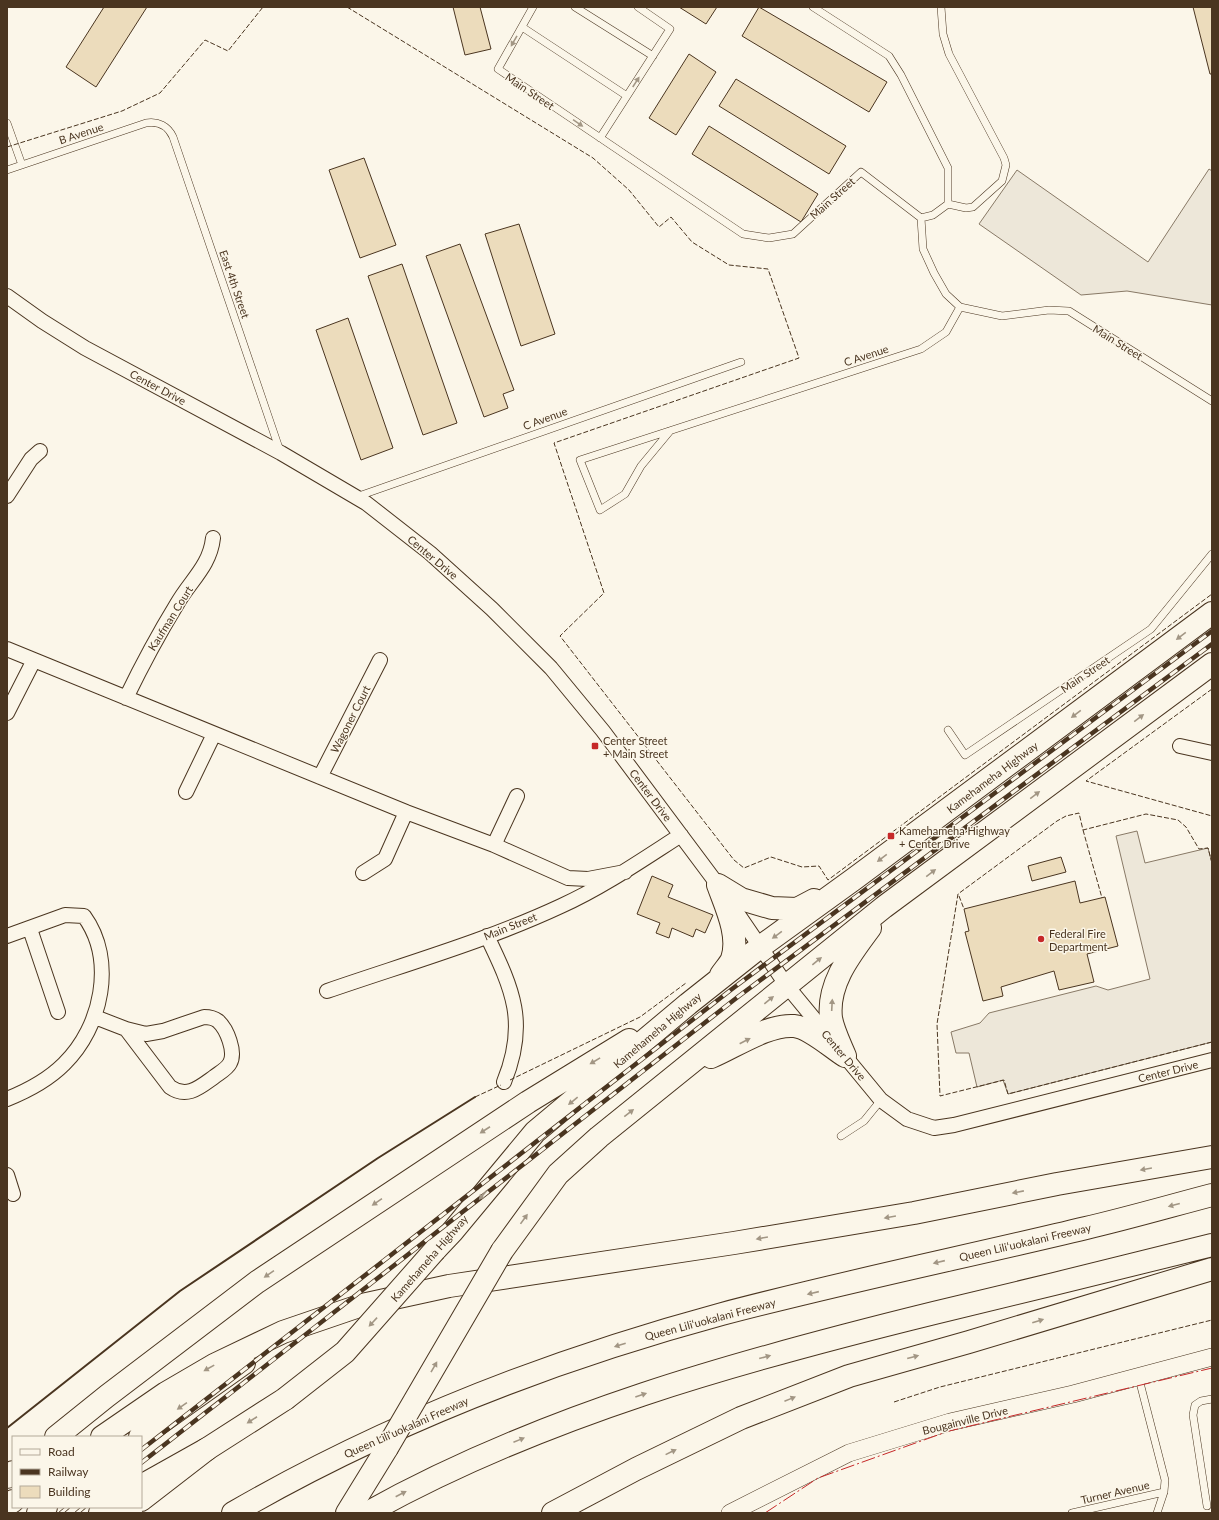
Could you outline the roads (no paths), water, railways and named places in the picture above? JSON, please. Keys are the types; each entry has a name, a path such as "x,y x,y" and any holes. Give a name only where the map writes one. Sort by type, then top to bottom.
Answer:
{"main road":[{"name":"Kamehameha Highway","path":"142,1485 207,1449 285,1399 345,1352 452,1232 535,1132 688,1004 760,947 1212,613"},
{"path":"347,1513 387,1448 502,1251 558,1174 599,1137 884,907 1212,664"},
{"path":"718,885 741,899 772,908 797,909 854,879"},
{"path":"717,981 732,959 734,940 718,885"},
{"path":"845,1056 831,1018 832,995 842,968 884,907"},
{"path":"57,1436 107,1396 257,1282 528,1102 688,1004"},
{"path":"684,1069 768,1030 795,1026 813,1034 845,1056"},
{"path":"103,1436 166,1393 214,1365 282,1332 362,1305 449,1286 734,1243 914,1213 1064,1183 1212,1157"},
{"name":"Queen Liliʻuokalani Freeway","path":"233,1513 272,1490 382,1437 481,1394 558,1365 724,1314 1090,1227 1212,1194"},
{"path":"367,1513 400,1494 478,1457 560,1424 642,1394 846,1335 1212,1245"},
{"path":"553,1513 636,1469 741,1418 849,1376 969,1342 1212,1269"},
{"path":"141,1436 242,1364 306,1337 362,1305"},
{"path":"362,1513 387,1448"},
{"path":"142,1499 207,1449"},
{"path":"565,1513 636,1469"}],"street":[{"name":"Center Drive","path":"8,298 85,348 281,453 356,497 430,553 492,609 550,668 603,731 718,885 787,986 881,1100 907,1119 934,1128 954,1125 1212,1060"},
{"path":"7,496 31,459 40,451"},
{"name":"Kaufman Court","path":"126,698 147,653 182,596 205,566 211,552 213,538"},
{"path":"7,649 406,812 494,845 568,878 588,879 625,872"},
{"path":"7,713 34,660"},
{"name":"Wagoner Court","path":"320,777 380,660"},
{"path":"186,792 214,734"},
{"path":"1180,746 1212,753"},
{"path":"494,845 517,796"},
{"path":"363,873 385,859 406,812"},
{"name":"Main Street","path":"327,991 487,936 561,906 625,872 681,835"},
{"path":"7,936 66,915 84,916 94,929 102,968 101,987 95,1017 84,1038 65,1063 50,1077 20,1094 7,1099"},
{"path":"30,929 58,1012"},
{"path":"487,936 506,977 516,1012 514,1048 504,1082"},
{"path":"95,1017 126,1029 146,1034 163,1031 201,1018 210,1017 218,1021 224,1028 231,1047 232,1059 226,1069 197,1090 180,1092 170,1087 126,1029"},
{"path":"7,1175 13,1194"},
{"name":"Bougainville Drive","path":"730,1513 849,1453 950,1422 1073,1394 1138,1375 1212,1357"}],"lane":[{"name":"Main Street","path":"534,7 498,68 743,234 769,238 793,234 861,172 921,218"},
{"path":"575,7 653,56"},
{"path":"600,138 670,29 638,7"},
{"path":"813,7 889,56 901,74 948,168 948,204"},
{"path":"941,7 943,34 949,54 1004,158 1006,165 1005,174 1002,181 974,207 966,208 948,204 933,215 921,218 923,249 946,294 960,307"},
{"path":"522,27 627,96"},
{"path":"7,123 22,165"},
{"name":"B Avenue","path":"7,170 146,123 162,125"},
{"name":"East 4th Street","path":"162,125 173,137 281,453"},
{"name":"Main Street","path":"960,307 1002,316 1049,310 1069,311 1212,401"},
{"name":"C Avenue","path":"670,430 641,466 625,494 600,510 580,460 670,430 921,349 946,332 960,307"},
{"name":"C Avenue","path":"356,497 741,362"},
{"name":"Main Street","path":"948,730 965,755 1151,629 1212,554"},
{"path":"841,1136 864,1121 881,1100"},
{"path":"1138,1375 1165,1480 1164,1492 1157,1513"},
{"path":"1207,1506 1193,1415 1195,1405 1202,1401 1212,1399"},
{"name":"Turner Avenue","path":"1072,1513 1164,1492"}],"railway":[{"path":"142,1449 732,989 1212,631"},
{"path":"142,1462 739,996 1212,644"},
{"path":"61,1513 67,1508"},
{"path":"77,1513 83,1508"}],"place":[{"name":"Center Street + Main Street","path":"595,746"},
{"name":"Kamehameha Highway + Center Drive","path":"891,836"},
{"name":"Federal Fire Department","path":"1041,939"}]}
